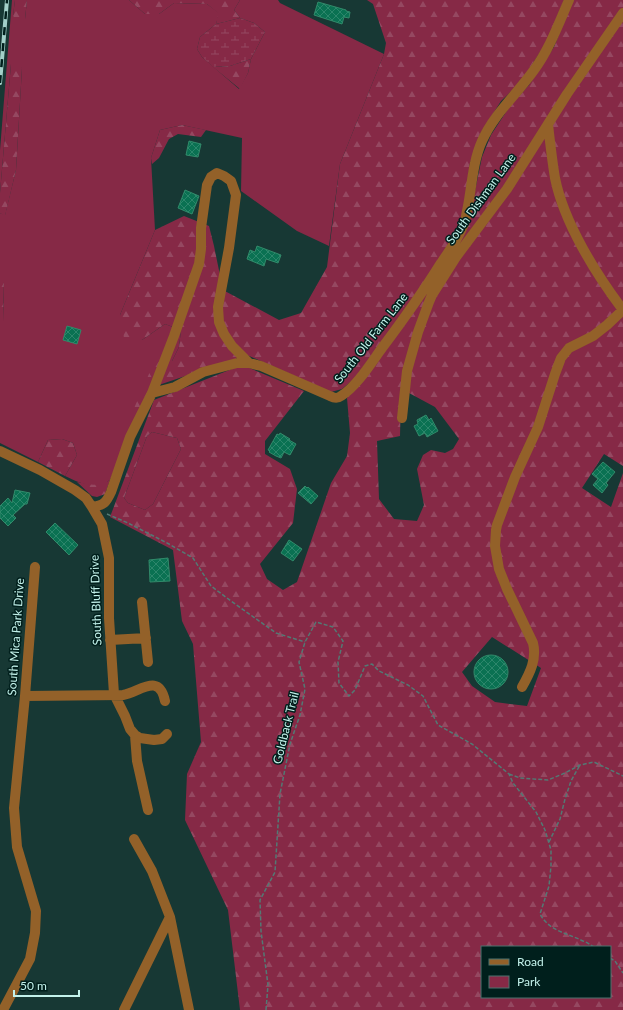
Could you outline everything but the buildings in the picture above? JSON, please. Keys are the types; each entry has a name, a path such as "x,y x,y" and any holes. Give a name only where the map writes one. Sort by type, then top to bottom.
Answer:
{"street":[{"name":"South Old Farm Lane","path":"152,393 175,387 203,372 237,363 249,363 261,366 336,398 345,393 358,380 419,298 446,257 465,221 476,155 482,140 508,102 522,86 546,52 569,0"},
{"name":"South Dishman Lane","path":"402,418 407,371 418,332 432,295 456,257 506,189 567,94 623,14"},
{"path":"522,686 532,668 534,648 533,643 503,582 495,546 496,530 515,477 538,427 561,358 569,348 593,336 623,310 593,266 581,245 566,212 555,179 548,124"},
{"path":"92,507 100,506 106,501 111,492 130,437 152,393 174,336 199,264 201,249 200,228 207,185 214,174 224,176 231,181 236,195 229,248 218,306 219,322 224,334 232,346 249,363"},
{"name":"South Bluff Drive","path":"0,451 40,470 75,490 86,498 102,524 109,558 109,618 114,694"},
{"name":"South Mica Park Drive","path":"3,1010 30,959 36,933 36,911 17,847 14,808 25,696 35,567"},
{"path":"142,602 148,662"},
{"path":"110,640 146,638"},
{"path":"25,696 128,694 148,686 154,686 162,690 165,701"},
{"path":"114,694 126,716 130,729 135,735 140,738 154,740 162,739 167,734"},
{"path":"135,735 137,761 148,810"},
{"path":"134,839 152,871 170,917 189,1010"},
{"path":"124,1010 170,917"}],"path":[{"path":"107,514 162,540 193,558 211,586 226,598 276,633 305,642"},
{"name":"Goldback Trail","path":"266,1010 268,985 261,932 260,900 275,872 280,794 290,744 300,715 305,689 299,662 305,642 316,622 333,627 343,641 338,662 339,683 349,696 355,690 365,666 372,664 379,671 408,685 423,696 438,724 472,744 509,774 513,783 536,812 545,830 551,850 551,866 548,886 540,914 544,921 561,933 592,946"},
{"path":"509,774 520,778 548,780 580,765 594,762 623,776"},
{"path":"549,842 560,820 571,781 580,765"},
{"path":"611,959 615,961 623,973"}],"green space":[{"path":"12,0 15,0 13,16 25,19 27,0 129,0 145,14 159,14 174,3 207,4 219,13 216,24 200,37 197,49 202,57 239,89 248,73 251,59 265,32 254,23 240,18 234,10 240,0 278,0 280,3 384,54 340,164 329,246 297,231 241,191 242,138 182,125 160,130 151,158 155,230 120,315 142,340 165,324 181,330 179,347 172,361 134,421 110,480 98,486 78,482 65,476 77,455 73,443 62,439 48,440 38,462 0,443 0,321 3,321 4,282 0,281 0,213 5,215 16,170 22,68 11,64 0,193 0,150"},
{"path":"15,0 27,0 25,19 20,23 13,16"},
{"path":"129,0 240,0 234,10 240,18 216,24 218,13 207,4 174,3 159,14 145,14"},
{"path":"367,0 564,0 546,43 520,83 501,101 480,134 470,163 462,220 455,234 422,287 355,378 342,389 331,392 247,355 150,388 134,421 132,413 152,367 161,360 172,361 179,347 181,330 165,324 142,340 124,338 120,315 155,230 184,216 209,226 223,290 279,320 301,313 327,267 340,164 384,54 386,43 373,4"},
{"path":"573,0 623,0 623,466 604,454 582,488 611,507 623,473 623,1010 240,1010 228,910 185,820 187,774 201,742 193,644 182,621 173,550 110,517 154,400 242,365 304,391 265,441 265,454 290,469 297,489 293,523 260,564 267,579 283,590 297,582 331,483 347,456 350,433 347,398 422,299 469,220 482,157 491,135 510,106 529,85 554,47","holes":["401,393 409,393 435,407 459,439 453,449 445,453 431,450 423,455 417,469 424,505 417,521 394,519 379,499 377,441 400,436","152,432 177,438 181,449 153,504 145,510 128,503 124,498 147,436","492,637 541,668 527,706 495,702 472,686 462,672"]},
{"path":"240,18 254,23 265,32 251,59 230,66 213,67 202,57 197,49 200,37 216,24"},
{"path":"17,59 22,68 16,170 5,216 0,213 0,193 11,64"},
{"path":"251,59 248,73 240,89 213,67 230,66"},
{"path":"182,125 206,130 201,137 178,134 169,139 159,158 152,164 151,158 160,130"},
{"path":"0,281 4,281 3,321 0,321"},
{"path":"152,432 177,438 181,449 153,504 145,510 128,503 124,498 147,436"},
{"path":"62,439 73,443 77,455 65,476 38,462 48,440"},
{"path":"110,480 105,494 97,497 92,496 77,482 98,485"}],"railway":[{"path":"0,83 7,0"}]}
